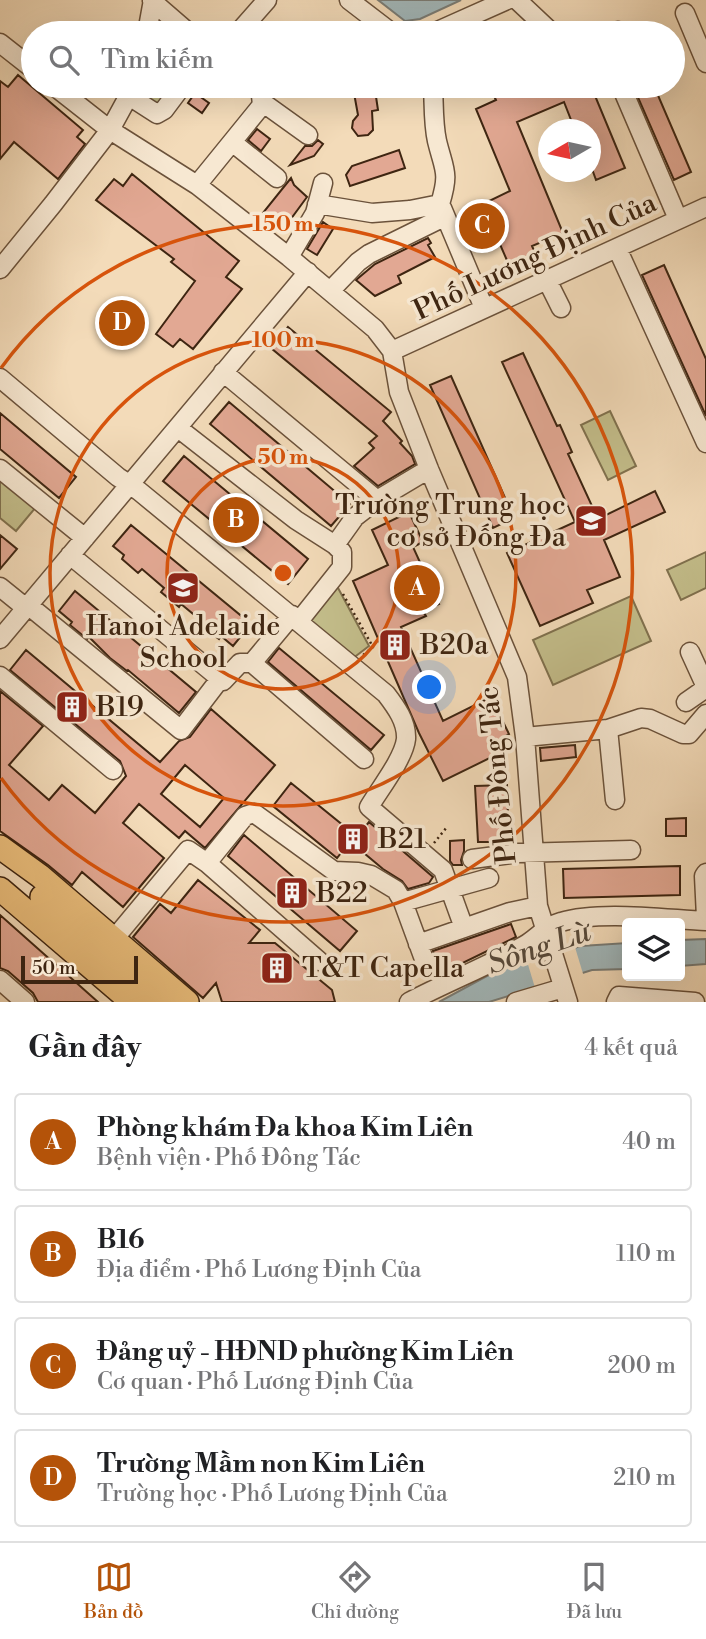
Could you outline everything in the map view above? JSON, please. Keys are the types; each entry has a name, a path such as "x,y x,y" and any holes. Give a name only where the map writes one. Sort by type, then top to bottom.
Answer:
{"main road":[{"path":"0,849 47,902 160,1002"},
{"path":"0,849 40,876 187,1002"},
{"path":"0,877 47,902"},
{"path":"0,889 132,1002"}],"street":[{"path":"249,21 267,0"},
{"path":"349,0 376,21"},
{"path":"460,21 507,0"},
{"path":"517,0 539,21"},
{"path":"149,21 152,1"},
{"path":"152,1 175,21"},
{"path":"685,13 706,63"},
{"path":"0,43 21,60"},
{"name":"Phố Lương Định Của","path":"69,98 110,130 197,185 289,257 374,329 392,351 706,207"},
{"path":"0,269 110,130 127,98"},
{"path":"140,98 160,114 173,98"},
{"path":"197,185 262,106 262,98"},
{"path":"270,98 307,135"},
{"path":"434,98 437,139 446,167 442,210 484,308"},
{"path":"626,98 678,219"},
{"path":"232,142 277,178"},
{"path":"289,257 315,213 323,183"},
{"path":"317,204 372,213 442,210"},
{"path":"330,291 369,254 442,210"},
{"path":"617,248 706,443"},
{"path":"0,639 308,272"},
{"path":"547,280 561,308"},
{"name":"Phố Đông Tác","path":"392,351 399,392 517,677 525,737 538,906 566,995"},
{"path":"223,372 377,500"},
{"path":"0,378 386,694 398,711 406,738 402,751 369,807 443,870 464,928"},
{"path":"70,555 223,681 296,618 334,579 342,567 342,552 335,545 296,520 178,428"},
{"path":"0,469 85,538"},
{"path":"335,545 355,517 377,500 429,469"},
{"path":"0,587 181,730 220,679"},
{"path":"686,702 706,687 690,652"},
{"path":"246,663 364,759"},
{"path":"0,676 113,770"},
{"path":"525,737 608,729 641,718 689,734 706,714"},
{"path":"608,729 615,800"},
{"path":"207,863 245,816 254,813 334,871 372,875 396,890 425,962"},
{"path":"114,939 188,850 207,863 319,961"},
{"path":"472,859 533,853 631,850"},
{"path":"409,1002 527,944 547,937 561,921 592,917 706,919 706,873"},
{"path":"403,902 489,878"},
{"path":"418,944 510,912 538,906"},
{"path":"0,980 25,1002"},
{"path":"516,1002 566,995"},
{"path":"616,1002 619,996 695,1002"}],"path":[{"path":"334,579 373,647 351,664"},
{"path":"426,854 447,827"}],"shaded area":[{"path":"136,98 168,98 159,111"},
{"path":"610,411 636,466 608,480 581,425"},
{"path":"0,477 36,507 16,531 0,518"},
{"path":"706,552 706,588 681,600 667,570"},
{"path":"337,586 369,646 352,659 304,620"},
{"path":"631,596 651,641 553,685 533,640"}],"water":[{"path":"378,0 461,0 420,19 405,21"},
{"path":"706,939 706,964 685,966 685,940"},
{"path":"622,943 622,969 592,970 489,1002 439,1002 498,970 581,946"}],"pier":[{"path":"574,944 584,977 536,991 526,958"}],"building":[{"path":"18,75 21,78 21,98 45,98 83,130 77,137 85,144 58,179 14,142 0,159 0,81 8,87"},
{"path":"192,98 202,98 209,103 202,113 188,103"},
{"path":"355,98 376,98 378,110 372,111 373,130 368,135 358,136 352,128 358,115"},
{"path":"495,98 596,98 625,168 601,178 601,119 571,119 564,102 517,122 538,173 538,182 542,182 563,233 532,246 538,260 512,272 496,235 471,247 459,219 488,206 487,202 510,191 476,109 496,100"},
{"path":"638,98 659,98 691,172 674,180"},
{"path":"257,129 270,139 261,151 248,140"},
{"path":"318,140 323,144 314,156 290,165 305,146 312,146"},
{"path":"399,150 405,168 350,186 346,175 352,166"},
{"path":"132,174 239,261 226,277 242,289 193,349 180,339 173,347 156,334 195,281 171,262 174,259 96,200 114,179 123,186"},
{"path":"291,178 294,185 307,197 282,231 262,214"},
{"path":"323,222 333,229 317,255 307,249"},
{"path":"428,238 431,243 428,245 435,257 398,276 401,283 375,296 356,280 375,264"},
{"path":"664,265 706,359 706,416 642,275"},
{"path":"288,327 391,412 383,421 402,441 400,443 412,456 415,464 378,486 354,466 374,448 369,443 377,436 271,348"},
{"path":"523,353 557,426 560,425 572,452 568,454 598,519 655,491 665,512 604,540 620,577 587,590 593,603 540,626 507,553 575,522 502,362"},
{"path":"451,376 514,518 493,528 430,385"},
{"path":"229,402 350,504 331,526 210,424"},
{"path":"0,413 76,477 59,498 0,449"},
{"path":"184,456 308,559 288,584 163,481"},
{"path":"409,512 423,542 413,547 439,604 423,611 426,616 401,627 443,721 491,697 509,734 502,738 508,749 443,781 419,733 353,581 388,565 372,530"},
{"path":"131,525 251,624 233,646 221,636 219,639 181,604 179,607 161,592 164,588 142,569 138,573 122,559 124,555 113,546"},
{"path":"0,535 17,549 0,569"},
{"path":"75,591 196,692 179,713 110,658 89,637 87,639 70,625 72,622 59,611"},
{"path":"279,648 384,735 371,750 268,662"},
{"path":"26,650 160,762 179,741 190,737 211,709 275,765 205,848 185,831 179,838 139,804 123,823 164,858 123,907 82,872 72,885 0,831 0,691 43,726 9,765 49,800 62,785 95,813 126,776 120,761 10,670","holes":["185,765 224,798 200,827 161,794"]},
{"path":"575,745 576,757 541,761 540,748"},
{"path":"291,783 355,835 337,858 273,806"},
{"path":"507,785 508,817 503,817 504,842 478,842 475,786"},
{"path":"686,818 686,836 666,836 666,819"},
{"path":"369,822 433,877 429,883 408,889 402,881 352,843"},
{"name":"B22","path":"244,835 357,931 340,951 228,856"},
{"path":"464,840 462,865 453,865 450,861 450,841"},
{"path":"680,866 680,895 564,898 563,869"},
{"path":"198,880 260,930 249,943 275,943 332,990 335,1002 222,1002 216,983 203,998 133,937 160,904 171,913"},
{"path":"0,915 98,1002 38,1002 33,993 8,971 0,968"},
{"path":"511,924 516,937 436,976 433,970 436,963 433,951"}],"place":[{"name":"Đảng uỷ - HĐND phường Kim Liên","path":"482,226"},
{"name":"Trường Mầm non Kim Liên","path":"122,323"},
{"name":"B16","path":"236,520"},
{"name":"Trường Trung học cơ sở Đống Đa","path":"591,521"},
{"name":"Hanoi Adelaide School","path":"183,588"},
{"name":"Phòng khám Đa khoa Kim Liên","path":"417,588"},
{"name":"B20a","path":"395,645"},
{"name":"B19","path":"72,707"},
{"name":"B21","path":"353,839"},
{"name":"B22","path":"292,893"},
{"name":"T&T Capella","path":"277,968"}],"water label":[{"name":"Sông Lừ","path":"539,948"}]}
